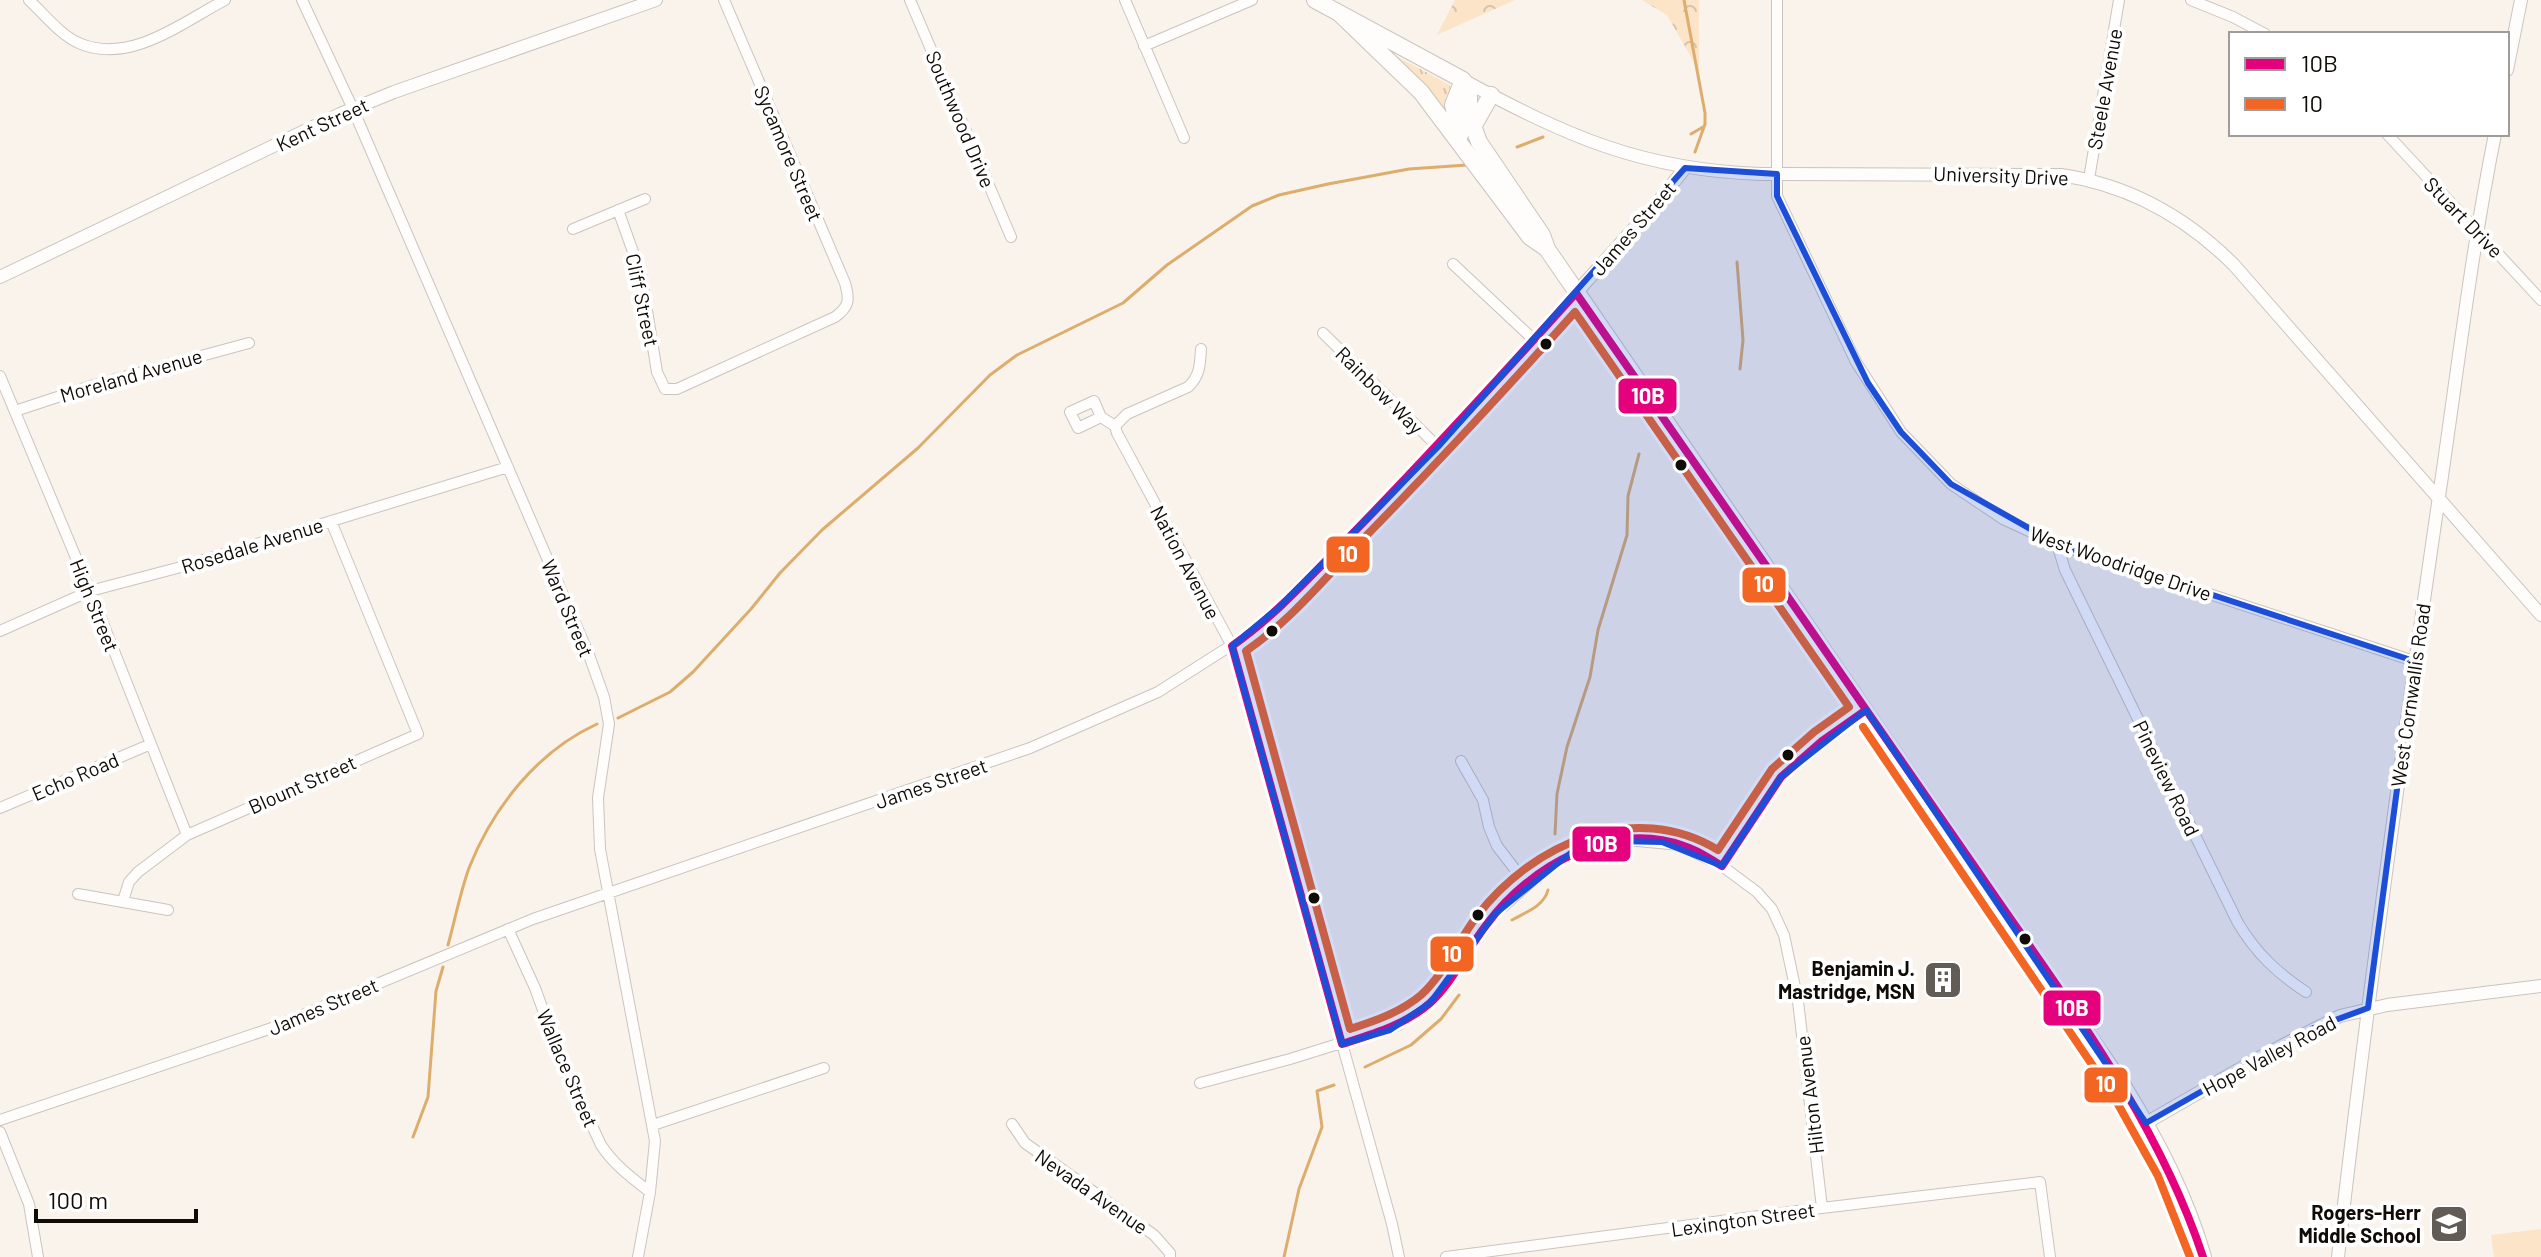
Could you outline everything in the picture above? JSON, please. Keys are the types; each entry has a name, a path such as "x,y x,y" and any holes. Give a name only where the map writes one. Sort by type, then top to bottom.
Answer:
{"main road":[{"name":"University Drive","path":"1315,0 1463,80"},
{"path":"1339,13 1405,75 1530,237 1547,249"},
{"path":"1462,145 1453,105 1463,80"},
{"path":"1463,80 1469,93 1469,115 1482,148 1542,235 1547,249 2061,992 2146,1123 2176,1183 2203,1257"},
{"path":"1474,125 1491,95"}],"street":[{"path":"29,0 70,38 81,44 108,49 144,43 225,0"},
{"name":"Ward Street","path":"302,0 353,109 589,655 607,710 609,740 596,815 653,1125 655,1158 638,1257"},
{"name":"Kent Street","path":"0,277 353,109 656,0"},
{"name":"Sycamore Street","path":"665,389 677,389 835,317 847,306 849,299 845,283 724,0"},
{"name":"Southwood Drive","path":"910,0 1011,237"},
{"path":"1125,0 1184,138"},
{"path":"1144,46 1252,0"},
{"name":"West Woodridge Drive","path":"1777,0 1777,196 1868,383 1901,432 1932,466 1972,499 2023,529 2057,544 2414,661"},
{"name":"Steele Avenue","path":"2089,179 2119,0"},
{"path":"2191,0 2261,32"},
{"path":"2509,60 2521,0"},
{"name":"University Drive","path":"1463,80 1592,143 1685,168 1724,173 1777,174 2042,173 2089,179 2139,196 2194,229 2246,279 2541,615"},
{"name":"Stuart Drive","path":"2389,136 2541,300"},
{"name":"West Cornwallis Road","path":"2338,1257 2414,661 2477,231 2495,136"},
{"name":"James Street","path":"0,1120 269,1029 508,929 1030,748 1158,692 1232,646 1278,608 1438,447 1685,168"},
{"path":"573,229 645,199"},
{"name":"Cliff Street","path":"618,210 639,265 657,372 665,389"},
{"path":"1453,264 1534,340"},
{"name":"Rainbow Way","path":"1323,333 1438,447"},
{"name":"Moreland Avenue","path":"15,411 94,385 249,343"},
{"path":"1101,417 1115,426 1127,414 1188,387 1196,380 1200,370 1201,349"},
{"name":"High Street","path":"0,376 187,835"},
{"name":"Nation Avenue","path":"1115,426 1232,646 1399,1257"},
{"name":"Rosedale Avenue","path":"0,631 90,591 508,467"},
{"name":"Blount Street","path":"123,901 129,882 138,872 187,835 418,734 331,521"},
{"name":"Pineview Road","path":"2057,544 2065,570 2238,923 2275,971 2306,992"},
{"path":"1722,866 1781,777 1822,741 1866,710"},
{"name":"Echo Road","path":"0,808 151,744"},
{"path":"1461,761 1483,800 1494,840 1527,885"},
{"name":"Hilton Avenue","path":"1200,1083 1390,1030 1430,1003 1452,977 1487,924 1545,869 1573,851 1615,841 1680,845 1722,866 1767,903 1789,950 1798,1001 1822,1208"},
{"path":"78,894 168,910"},
{"name":"Wallace Street","path":"508,929 535,988 560,1057 601,1145 618,1166 650,1192"},
{"name":"Hope Valley Road","path":"2146,1123 2311,1029 2340,1016 2368,1008 2541,986"},
{"path":"653,1125 824,1068"},
{"name":"Nevada Avenue","path":"1012,1124 1025,1143 1154,1235 1170,1257"},
{"path":"0,1132 29,1204 38,1257"},
{"name":"Lexington Street","path":"1446,1257 2040,1182 2050,1257"}],"highlighted area":[{"path":"1685,168 1777,174 1777,196 1868,383 1901,432 1951,484 2057,544 2414,661 2368,1008 2311,1029 2146,1123 1866,710 1781,777 1722,866 1662,842 1615,841 1573,851 1495,914 1430,1003 1390,1030 1342,1044 1232,646 1278,608 1438,447"}],"green space":[{"path":"1455,0 1515,0 1437,35"},
{"path":"1642,0 1699,0 1699,71 1667,15"},
{"path":"1392,54 1450,85 1446,117"},
{"path":"2541,1229 2541,1257 2494,1257 2491,1235"}],"waterway":[{"path":"1684,0 1705,113 1705,124 1695,152"},
{"path":"1691,134 1703,127"},
{"path":"1517,147 1543,137"},
{"path":"618,718 670,692 693,672 822,530 918,448 990,375 1017,355 1123,303 1167,265 1252,206 1279,195 1328,184 1409,169 1467,165"},
{"path":"1737,262 1743,340 1740,369"},
{"path":"1555,834 1557,794 1567,747 1590,677 1598,630 1627,535 1628,496 1639,454"},
{"path":"448,945 469,868 504,803 555,749 597,724"},
{"path":"1512,920 1539,904 1548,890"},
{"path":"413,1137 428,1097 436,991 443,967"},
{"path":"1365,1067 1411,1045 1441,1019 1459,995"},
{"path":"1284,1257 1299,1189 1322,1127 1317,1091 1334,1085"}],"transit line":[{"name":"10B","path":"1866,710 1822,741 1781,777 1722,866 1689,848 1656,840 1628,839 1601,844 1574,854 1549,867 1505,903 1430,1003 1399,1023 1342,1044 1232,646 1281,605 1356,530 1576,293 1929,800 2074,1011 2160,1154 2203,1257"},
{"name":"10","path":"1575,312 1849,707 1814,732 1772,769 1718,850 1686,835 1653,829 1620,829 1587,836 1556,850 1526,868 1500,890 1477,916 1437,977 1421,995 1396,1011 1350,1029 1246,651 1306,599 1575,312"},
{"name":"10","path":"1863,727 2114,1097 2158,1176 2190,1257"}],"place":[{"name":"Benjamin J. Mastridge, MSN","path":"1943,980"},
{"name":"Rogers-Herr Middle School","path":"2449,1224"}]}
